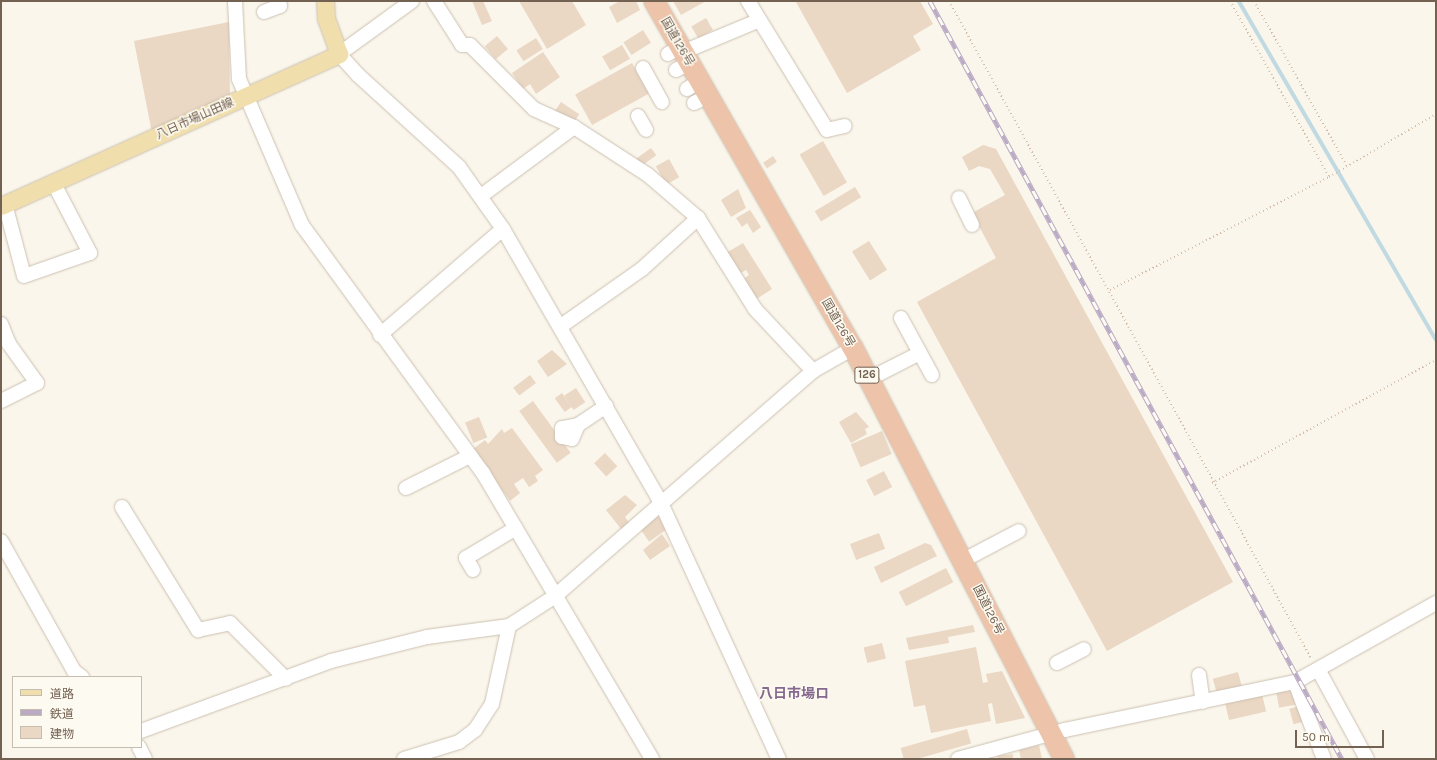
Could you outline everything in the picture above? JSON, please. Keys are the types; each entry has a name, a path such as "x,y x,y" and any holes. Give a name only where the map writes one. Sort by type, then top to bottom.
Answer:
{"highway":[{"name":"国道126号","path":"654,1 679,57 697,92 853,348 1064,759"}],"main road":[{"path":"325,1 326,19 339,54"},
{"name":"八日市場山田線","path":"3,205 339,54"}],"street":[{"path":"235,1 238,79 302,225 470,456 516,528 554,597 652,759"},
{"path":"264,12 280,6 279,1"},
{"path":"412,1 339,54 358,75 458,167 482,196 503,228 661,503 779,759"},
{"path":"434,1 462,45 470,45 534,108 574,127 648,174 698,218 755,309 813,371"},
{"path":"748,1 827,130 845,126"},
{"path":"679,57 760,20"},
{"path":"643,68 662,102"},
{"path":"638,116 646,130"},
{"path":"482,196 574,127"},
{"path":"3,205 24,276 90,253 53,182"},
{"path":"959,198 972,225"},
{"path":"560,326 642,269 698,218"},
{"path":"380,334 503,228"},
{"path":"901,318 932,375"},
{"path":"1,401 37,383 2,332"},
{"path":"142,731 331,661 427,636 509,626 554,597 813,371 853,348"},
{"path":"869,379 920,353"},
{"path":"578,426 606,406"},
{"path":"406,488 470,456"},
{"path":"122,507 198,630 230,623 286,678"},
{"path":"473,570 466,558 516,528"},
{"path":"962,560 1019,531"},
{"path":"1,541 74,671 81,676"},
{"path":"958,759 1051,734 1295,682 1319,671 1436,603"},
{"path":"404,759 459,742 475,730 492,704 509,626"},
{"path":"1057,663 1084,649"},
{"path":"1319,671 1367,759"},
{"path":"1199,675 1203,702"},
{"path":"1295,682 1324,759"},
{"path":"140,748 145,759"}],"path":[{"path":"949,1 1110,290 1212,483 1319,671"},
{"path":"1230,1 1329,177"},
{"path":"1254,1 1347,166"},
{"path":"1110,290 1329,177 1436,114"},
{"path":"1212,483 1436,360"}],"building":[{"path":"472,1 483,1 492,21 482,25"},
{"path":"519,1 572,1 586,25 547,49"},
{"path":"620,1 636,1 640,10 617,23 609,7"},
{"path":"673,1 706,1 681,15"},
{"path":"920,1 933,24 913,36 921,50 847,93 796,2"},
{"path":"706,18 713,30 698,39 691,26"},
{"path":"229,22 230,99 152,133 134,41"},
{"path":"643,30 651,43 631,55 623,42"},
{"path":"497,36 508,49 496,59 485,46"},
{"path":"536,38 543,49 523,61 516,50"},
{"path":"622,45 630,59 610,70 602,56"},
{"path":"543,52 560,77 536,94 530,84 523,89 512,73"},
{"path":"632,63 649,94 592,125 575,95"},
{"path":"561,102 579,114 572,125 554,113"},
{"path":"823,141 847,183 824,196 800,154"},
{"path":"983,145 996,149 1233,582 1107,651 917,302 996,258 972,213 1005,195 990,169 979,166 969,171 962,157"},
{"path":"651,148 656,155 642,166 636,159"},
{"path":"773,156 777,162 767,169 763,163"},
{"path":"669,159 679,177 666,185 656,166"},
{"path":"855,187 861,197 821,221 815,211"},
{"path":"738,189 746,208 731,217 721,200"},
{"path":"750,210 761,227 753,233 747,223 742,227 736,218"},
{"path":"869,241 887,270 870,280 852,252"},
{"path":"743,243 772,289 755,300 742,280 749,275 746,270 739,274 726,253"},
{"path":"552,350 567,364 548,377 537,361"},
{"path":"530,375 536,383 519,396 513,388"},
{"path":"576,388 585,402 574,410 564,396"},
{"path":"562,393 572,407 565,412 555,398"},
{"path":"533,401 571,453 557,463 519,411"},
{"path":"856,412 869,427 865,429 867,434 851,443 839,422"},
{"path":"479,417 487,437 473,443 465,423"},
{"path":"512,428 543,470 535,476 538,481 529,487 523,478 514,484 520,493 510,501 473,449 485,440 488,444 502,429 504,433"},
{"path":"882,431 892,454 860,467 851,444"},
{"path":"605,453 617,466 606,476 594,463"},
{"path":"884,471 892,487 874,496 866,480"},
{"path":"625,495 637,505 625,517 630,524 622,530 606,510"},
{"path":"658,516 667,529 649,542 640,529"},
{"path":"879,533 885,549 856,560 850,544"},
{"path":"662,534 670,546 650,560 643,550"},
{"path":"925,543 931,545 937,556 881,583 874,567"},
{"path":"946,568 953,582 906,606 899,592"},
{"path":"973,625 975,632 948,637 949,643 909,650 906,638"},
{"path":"882,643 886,659 867,663 864,648"},
{"path":"976,647 983,683 988,682 986,674 1002,671 1025,718 996,724 992,703 988,704 991,721 931,733 925,705 914,707 905,661"},
{"path":"1238,672 1242,687 1217,694 1213,679"},
{"path":"1292,690 1295,705 1279,708 1276,693"},
{"path":"1262,694 1266,712 1229,720 1225,703"},
{"path":"1300,706 1304,721 1294,724 1289,709"},
{"path":"967,729 971,743 917,759 904,759 901,748"},
{"path":"1039,745 1042,759 1021,759 1019,750"},
{"path":"1013,754 1013,759 998,759 997,756"}],"waterway":[{"path":"1239,1 1436,339"}],"railway":[{"path":"930,1 1342,759"}],"district":[{"name":"八日市場ロ","path":"794,694"}]}
